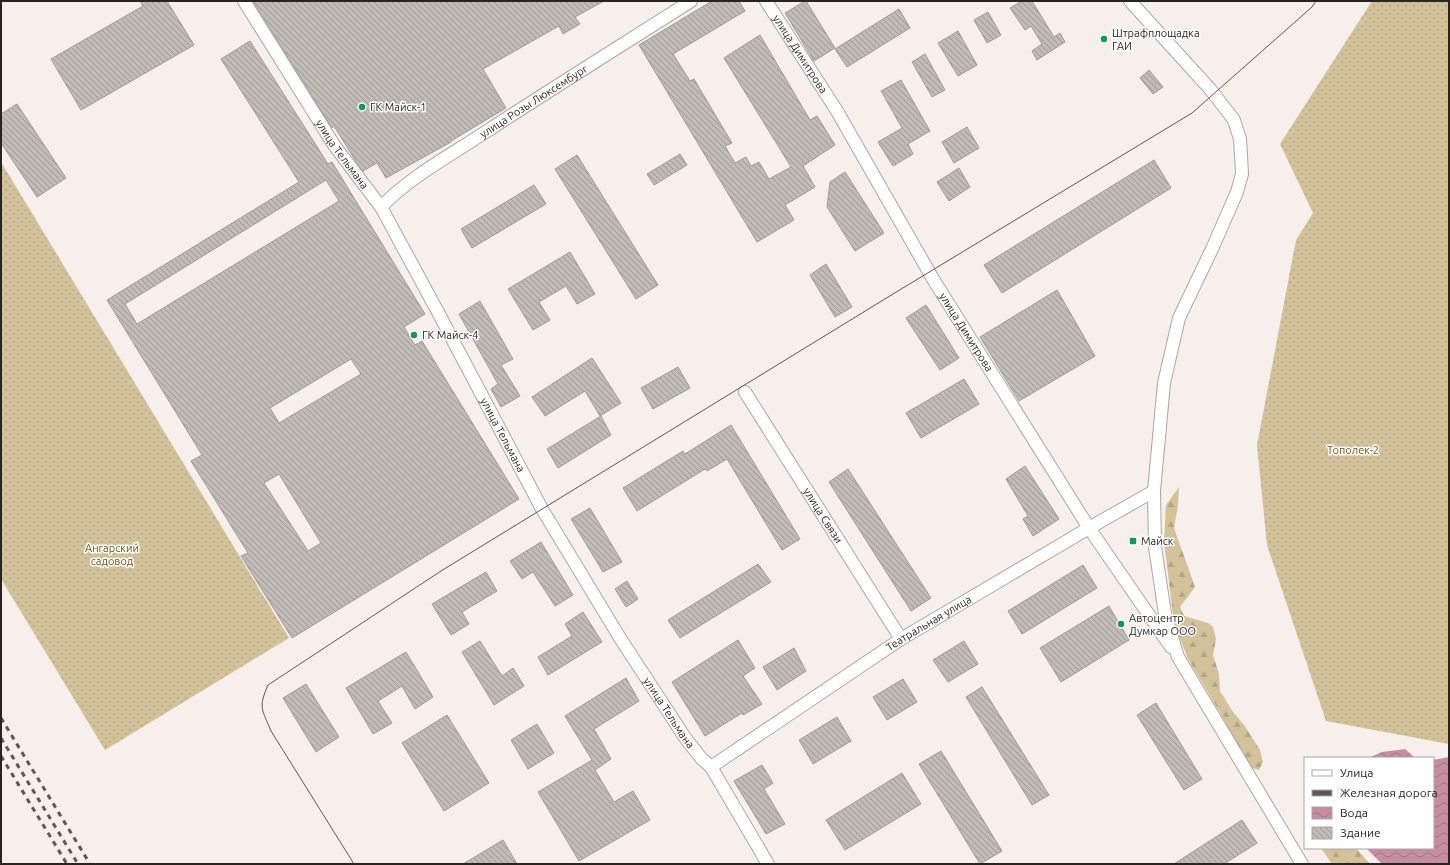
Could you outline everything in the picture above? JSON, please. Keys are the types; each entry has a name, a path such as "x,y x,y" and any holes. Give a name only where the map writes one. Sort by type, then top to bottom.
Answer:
{"street":[{"name":"улица Тельмана","path":"244,1 334,145 381,207 544,513 620,638 686,740 701,758 711,767 768,864"},
{"name":"улица Розы Люксембург","path":"381,207 392,195 415,178 526,105 691,1"},
{"name":"улица Димитрова","path":"766,1 837,111 933,279 1089,528 1178,657"},
{"path":"1130,1 1210,89 1234,120 1240,139 1241,155 1242,174 1237,192 1179,318 1164,383 1154,491 1155,547 1165,614 1178,657 1302,864"},
{"name":"улица Связи","path":"745,392 901,640"},
{"name":"Театральная улица","path":"711,767 901,640 1154,491"}],"green space":[{"name":"Тополек-2","path":"1372,1 1449,1 1449,744 1326,721 1267,545 1257,445 1296,240 1313,213 1280,144"},
{"name":"Ангарский садовод","path":"1,162 289,638 105,750 1,579"},
{"path":"1179,487 1174,528 1195,587 1180,607 1184,616 1208,623 1213,627 1216,639 1213,655 1219,674 1220,691 1260,750 1263,762 1259,770 1248,767 1222,716 1188,659 1174,623 1164,541 1166,505"},
{"path":"1322,849 1357,849 1370,864 1332,864"}],"water":[{"path":"1405,749 1414,757 1371,757 1382,752"},
{"path":"1449,757 1449,864 1382,864 1367,849 1434,849 1434,760"}],"building":[{"path":"140,1 167,1 194,45 81,110 51,59 143,6"},
{"path":"253,1 604,1 575,17 580,24 563,34 559,26 483,69 506,108 451,142 386,178 377,163 363,171 360,168 334,126 332,128"},
{"path":"712,1 739,1 745,11 673,54 690,81 694,79 732,143 725,146 735,163 746,157 751,166 759,162 769,179 791,167 724,58 760,35 810,120 817,116 835,145 803,166 815,187 785,205 794,220 757,242 639,45"},
{"path":"805,1 835,48 814,61 785,13"},
{"path":"1022,1 1032,1 1054,37 1060,33 1065,42 1037,60 1032,51 1042,44 1031,26 1025,30 1010,8"},
{"path":"899,9 910,28 847,67 835,49"},
{"path":"988,12 1001,35 987,43 974,20"},
{"path":"958,31 977,65 958,76 938,43"},
{"path":"250,41 328,164 332,162 425,314 404,327 415,345 422,341 519,499 292,638 241,556 248,553 191,461 202,455 107,300 299,182 221,59","holes":["326,180 339,201 137,324 125,304","351,359 361,374 279,423 270,408","279,474 321,543 308,551 264,483"]},
{"path":"925,54 945,90 932,97 912,62"},
{"path":"1149,70 1163,87 1153,94 1140,78"},
{"path":"901,80 930,131 908,144 913,154 893,166 878,142 902,128 881,91"},
{"path":"17,104 66,178 37,197 1,143 1,114"},
{"path":"967,127 979,148 954,163 942,142"},
{"path":"680,154 687,165 654,185 647,174"},
{"path":"577,155 658,285 636,299 555,169"},
{"path":"1154,160 1171,188 1002,293 984,265"},
{"path":"959,168 970,187 949,201 937,182"},
{"path":"845,172 884,233 855,251 827,207 830,182"},
{"path":"534,185 546,204 472,248 461,229"},
{"path":"570,252 595,294 577,304 566,286 539,302 550,320 533,330 508,289"},
{"path":"826,264 852,307 835,317 810,275"},
{"path":"1057,290 1095,356 1019,401 980,337"},
{"path":"480,301 513,359 501,365 520,396 501,407 491,389 498,384 459,314"},
{"path":"926,305 959,358 940,370 906,318"},
{"path":"592,358 621,403 600,416 585,391 545,416 532,397"},
{"path":"678,367 690,388 653,409 641,388"},
{"path":"964,379 979,404 921,438 906,413"},
{"path":"601,416 611,435 558,468 547,449"},
{"path":"731,425 800,539 782,550 727,459 707,471 705,469 637,511 623,488 683,451 685,454"},
{"path":"1025,466 1059,519 1033,536 1023,519 1028,516 1006,479"},
{"path":"848,469 931,598 911,611 829,482"},
{"path":"590,508 622,562 603,572 571,519"},
{"path":"541,542 573,595 555,606 533,572 522,579 510,561"},
{"path":"758,564 771,582 680,638 668,620"},
{"path":"1083,565 1097,588 1022,634 1008,611"},
{"path":"486,572 497,591 462,612 469,624 451,635 432,604"},
{"path":"627,581 638,599 626,607 615,589"},
{"path":"1109,606 1129,640 1061,682 1040,648"},
{"path":"583,612 602,642 548,675 538,657 572,636 565,624"},
{"path":"738,640 755,668 743,676 762,704 743,715 742,713 705,736 672,682"},
{"path":"480,641 502,676 513,668 524,686 494,705 462,652"},
{"path":"964,641 978,664 948,682 933,660"},
{"path":"794,648 806,671 777,690 763,667"},
{"path":"406,652 433,697 415,709 402,686 378,701 392,723 373,734 346,688"},
{"path":"626,678 639,701 594,729 611,759 595,770 614,802 633,791 650,820 579,861 538,792 592,760 565,716"},
{"path":"903,679 917,702 887,720 873,697"},
{"path":"306,684 339,737 316,752 283,698"},
{"path":"982,687 1049,795 1032,805 966,697"},
{"path":"1156,703 1202,779 1184,790 1137,715"},
{"path":"447,715 489,783 444,811 402,743"},
{"path":"837,717 851,741 813,764 799,740"},
{"path":"537,724 554,753 528,769 511,740"},
{"path":"941,751 1002,851 980,864 919,764"},
{"path":"762,765 773,783 764,789 785,824 766,834 734,781"},
{"path":"902,773 921,804 845,850 826,820"},
{"path":"1242,820 1257,843 1224,864 1174,864"},
{"path":"503,840 517,864 463,864"}],"tram line":[{"path":"354,864 271,731 262,708 263,699 268,685 441,571 1192,113 1312,7 1316,1"}],"railway":[{"path":"1,718 90,864"},
{"path":"1,738 78,864"},
{"path":"1,756 67,864"}],"place":[{"name":"Штрафплощадка ГАИ","path":"1104,39"},
{"name":"ГК Майск-1","path":"362,107"},
{"name":"ГК Майск-4","path":"414,335"},
{"name":"Майск","path":"1133,541"},
{"name":"Автоцентр Думкар ООО","path":"1121,624"}]}
